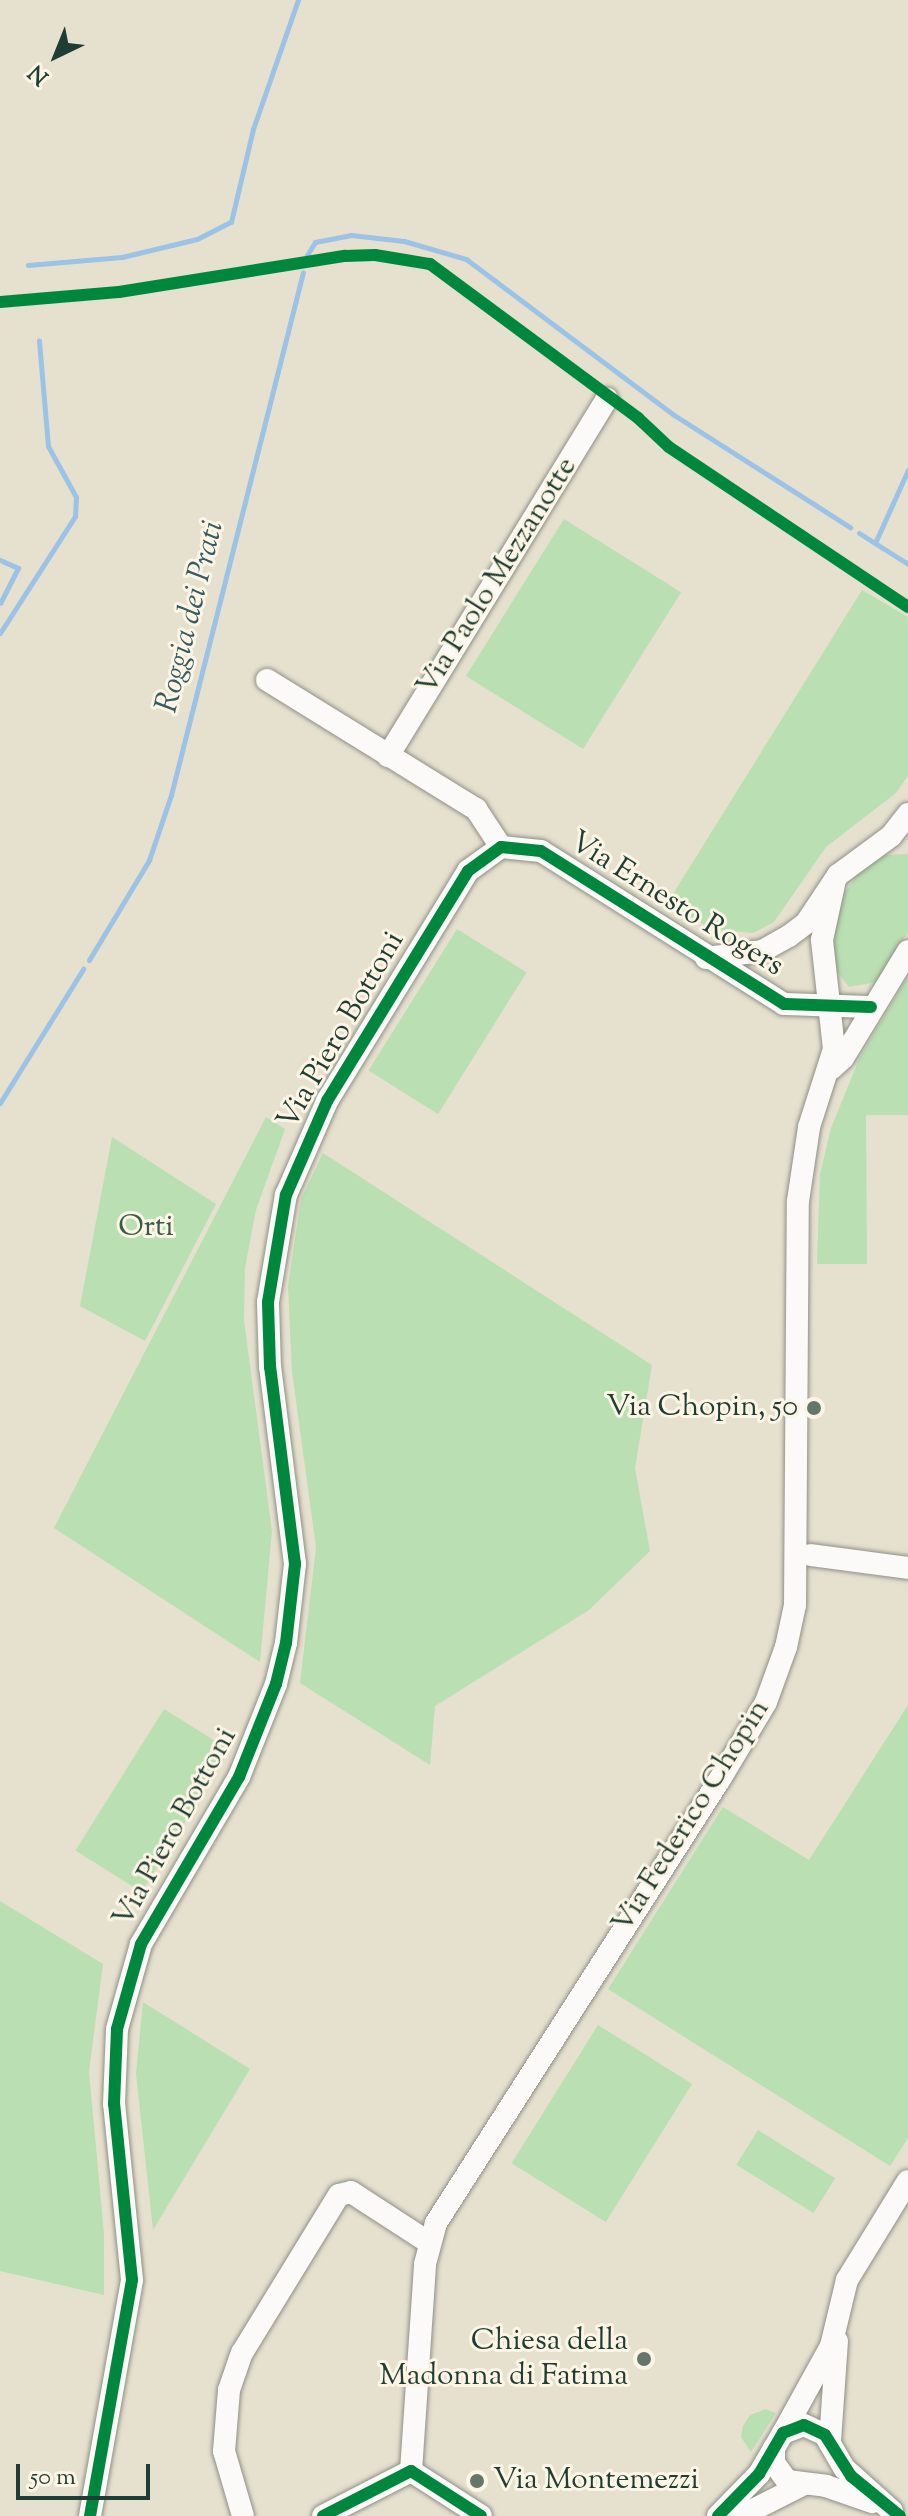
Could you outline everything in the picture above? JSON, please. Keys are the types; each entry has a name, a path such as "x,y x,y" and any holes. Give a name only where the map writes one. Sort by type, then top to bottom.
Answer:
{"street":[{"name":"Via Paolo Mezzanotte","path":"388,756 607,399"},
{"path":"267,680 476,809 501,847"},
{"name":"Via Ernesto Rogers","path":"706,958 757,952 781,942 806,923 835,880 899,837 908,814"},
{"name":"Via Ernesto Rogers","path":"501,847 541,851 706,958 784,1004 834,1001 871,1007"},
{"name":"Via Piero Bottoni","path":"90,2516 132,2280 114,2104 124,1989 160,1908 239,1777 273,1695 287,1640 295,1564 270,1367 268,1302 286,1195 347,1065 468,871 501,847"},
{"name":"Via Federico Chopin","path":"411,2471 428,2242 758,1715 786,1647 795,1605 799,1177 834,1049 834,1001 822,940 835,880"},
{"name":"Via Federico Chopin","path":"830,1070 843,1058 871,1007 908,951"},
{"path":"811,1555 908,1568"},
{"path":"718,2516 759,2474 779,2440 835,2333 847,2280 908,2181"},
{"path":"243,2516 224,2451 229,2390 242,2353 339,2195 351,2192 428,2242"},
{"path":"741,2516 829,2471 838,2364 835,2333"},
{"path":"779,2440 809,2426 831,2445 851,2476 896,2514"},
{"path":"779,2440 781,2475 896,2514"},
{"path":"323,2516 411,2471 481,2516"}],"green space":[{"path":"564,519 681,592 583,749 466,676"},
{"path":"862,590 908,617 908,776 896,793 826,847 774,922 753,933 711,929 668,902"},
{"path":"908,854 908,932 877,982 849,987 832,965 833,922 841,898 862,868 883,855"},
{"path":"457,929 527,972 438,1114 369,1071"},
{"path":"908,976 908,1115 866,1115 867,1264 817,1264 820,1174 831,1128 860,1057"},
{"path":"266,1117 285,1129 256,1210 245,1268 244,1320 272,1531 260,1662 54,1528"},
{"name":"Orti","path":"112,1137 216,1204 145,1341 80,1306"},
{"path":"323,1153 652,1365 635,1468 650,1551 589,1610 435,1706 430,1765 300,1683 316,1547 292,1372 288,1286 301,1199"},
{"path":"908,1705 908,2138 890,2166 608,1989 723,1807 809,1860"},
{"path":"164,1709 230,1750 142,1892 76,1851"},
{"path":"0,1901 103,1964 89,2072 104,2234 104,2295 0,2271"},
{"path":"143,2002 250,2069 153,2230 136,2074"},
{"path":"598,2025 692,2084 606,2222 512,2163"},
{"path":"758,2130 835,2178 813,2213 736,2165"},
{"path":"766,2409 776,2413 751,2452 741,2437 743,2426 750,2415"}],"waterway":[{"path":"28,265 122,257 197,239 231,222 253,129 298,0"},
{"name":"Roggia dei Prati","path":"307,255 315,242 351,235 404,241 466,259 674,415 850,527"},
{"name":"Roggia dei Prati","path":"89,960 149,860 171,795 303,272"},
{"path":"0,633 75,516 76,497 48,446 39,340"},
{"path":"875,543 908,470"},
{"path":"859,533 908,564"},
{"path":"0,560 18,568 0,603"},
{"name":"Roggia dei Prati","path":"0,1103 83,969"}],"cycle path":[{"path":"0,302 119,292 345,256 375,255 430,264 638,418 669,447 908,607"},
{"path":"90,2516 132,2280 114,2104 117,2029 141,1944 239,1777 276,1684 286,1643 295,1564 270,1367 268,1302 286,1195 327,1101 468,871 501,847 541,851 784,1004 871,1007"},
{"path":"718,2516 759,2474 783,2433 804,2425 825,2435 851,2476 900,2516"},
{"path":"323,2516 411,2471 481,2516"}],"place":[{"name":"Via Chopin, 50","path":"814,1408"},
{"name":"Chiesa della Madonna di Fatima","path":"644,2359"},
{"name":"Via Montemezzi","path":"477,2481"}]}
